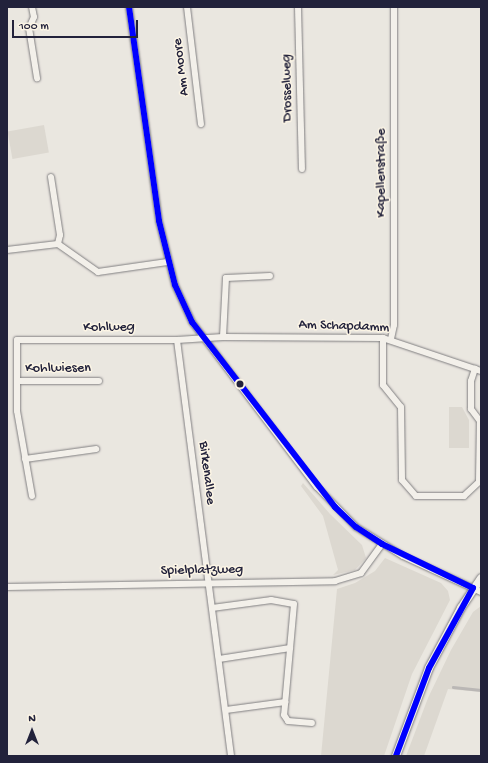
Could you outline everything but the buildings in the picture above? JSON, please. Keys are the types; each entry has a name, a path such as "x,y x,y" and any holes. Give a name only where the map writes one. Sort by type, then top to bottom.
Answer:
{"street":[{"path":"32,7 34,17 29,28 37,78"},
{"path":"129,7 159,222 167,262 182,302 201,338 326,497 356,527 382,544 477,590"},
{"name":"Am Moore","path":"187,7 201,124"},
{"name":"Drosselweg","path":"298,7 302,169"},
{"name":"Kapellenstraße","path":"391,339 394,317 394,7"},
{"path":"51,177 60,235 58,244"},
{"path":"7,250 58,244 98,272 167,262"},
{"path":"223,337 226,278 270,276"},
{"name":"Am Schapdamm","path":"201,338 383,338 391,339 479,369"},
{"name":"Kohlweg","path":"17,340 177,340 201,338"},
{"path":"383,338 383,385 401,408 402,480 416,496 464,496 479,482 480,420 471,409 471,381 479,369"},
{"name":"Kohlwiesen","path":"17,340 17,411 32,496"},
{"name":"Birkenallee","path":"177,340 231,756"},
{"name":"Kohlwiesen","path":"17,381 99,381"},
{"path":"25,459 96,449"},
{"name":"Spielplatzweg","path":"7,587 208,582 335,581 349,578 361,573 382,544"},
{"path":"396,756 429,668 477,590 481,578"},
{"path":"212,608 271,600 294,604 285,702 285,719 312,723"},
{"path":"219,659 290,648"},
{"path":"226,710 285,702"}],"shaded area":[{"path":"44,125 49,153 12,159 8,131"},
{"path":"449,407 462,407 469,420 469,448 449,448"},
{"path":"303,483 330,514 362,545 366,558 355,570 333,575 338,570 323,516 301,486"},
{"path":"385,558 441,583 448,591 450,600 412,674 384,756 321,756 337,589 355,583 375,571"},
{"path":"481,606 481,692 448,689 424,756 406,756 428,698 451,650 473,612"}],"waterway":[{"path":"453,687 481,690"}],"transit line":[{"path":"129,7 159,221 175,285 192,322 335,507 356,527 382,544 473,588 429,668 396,756"}]}
